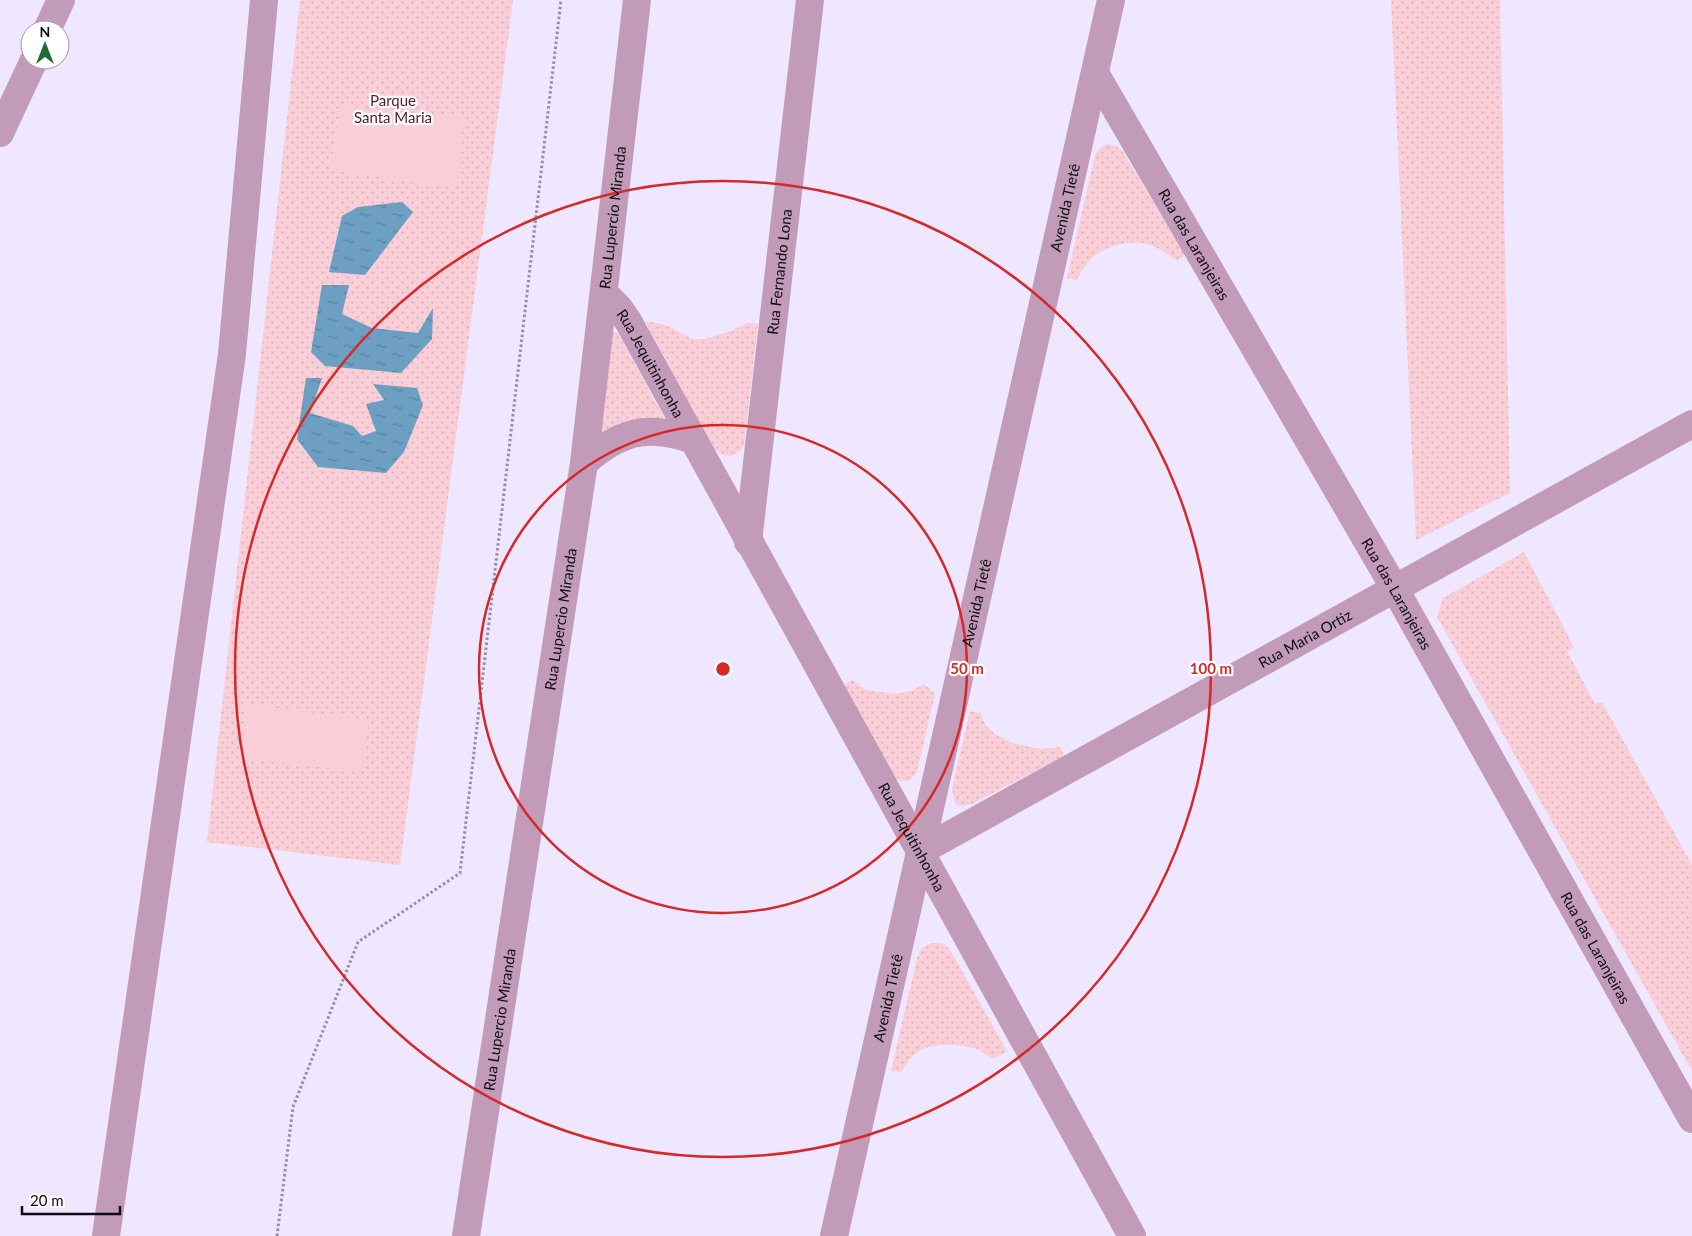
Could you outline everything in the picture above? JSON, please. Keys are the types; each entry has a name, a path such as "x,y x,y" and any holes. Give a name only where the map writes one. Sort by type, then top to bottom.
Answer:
{"street":[{"path":"52,20 61,0"},
{"path":"106,1236 232,354 264,0"},
{"name":"Rua Lupercio Miranda","path":"466,1236 584,463 637,0"},
{"name":"Rua Fernando Lona","path":"748,542 810,0"},
{"name":"Avenida Tietê","path":"834,1236 1111,0"},
{"path":"0,133 29,70"},
{"name":"Rua das Laranjeiras","path":"1095,73 1395,589 1692,1119"},
{"name":"Rua Jequitinhonha","path":"604,293 619,308 628,321 691,439 1132,1236"},
{"name":"Rua Maria Ortiz","path":"919,852 1692,424"},
{"name":"Rua Jequitinhonha","path":"584,463 598,450 615,440 634,433 653,431 673,433 691,439"}],"path":[{"path":"277,1236 292,1107 358,942 460,874 561,0"}],"green space":[{"name":"Parque Santa Maria","path":"300,0 513,0 400,865 207,842"},
{"path":"1391,0 1500,0 1510,493 1416,540"},
{"path":"341,106 464,118 456,188 330,170"},
{"path":"1107,144 1116,146 1123,152 1185,255 1177,261 1154,246 1135,242 1126,243 1101,251 1087,263 1076,280 1067,278 1095,155 1100,148"},
{"path":"645,321 666,325 692,339 705,339 731,331 747,323 758,324 744,445 737,453 730,456 722,454 713,448"},
{"path":"612,332 618,333 663,419 599,435"},
{"path":"1524,552 1574,647 1567,651 1595,704 1602,702 1692,865 1692,1071 1437,617 1443,598"},
{"path":"852,680 866,690 894,694 912,691 924,684 935,694 917,772 910,780 901,781 892,775 843,686"},
{"path":"247,704 369,720 362,772 238,758"},
{"path":"970,711 980,713 986,726 995,734 1012,743 1041,749 1060,747 1064,756 970,805 961,806 955,804 952,789"},
{"path":"931,943 941,943 949,948 1007,1051 993,1059 970,1047 955,1045 932,1046 916,1053 901,1072 891,1071 917,958 921,949"}],"water":[{"path":"402,202 413,212 365,275 329,272 342,216 358,207"},
{"path":"322,285 349,285 342,314 372,328 418,333 433,308 432,339 401,373 325,366 311,352"},
{"path":"306,378 322,378 310,413 353,426 362,436 376,431 366,404 384,400 373,384 417,388 423,405 404,452 386,473 318,467 297,439"}]}
